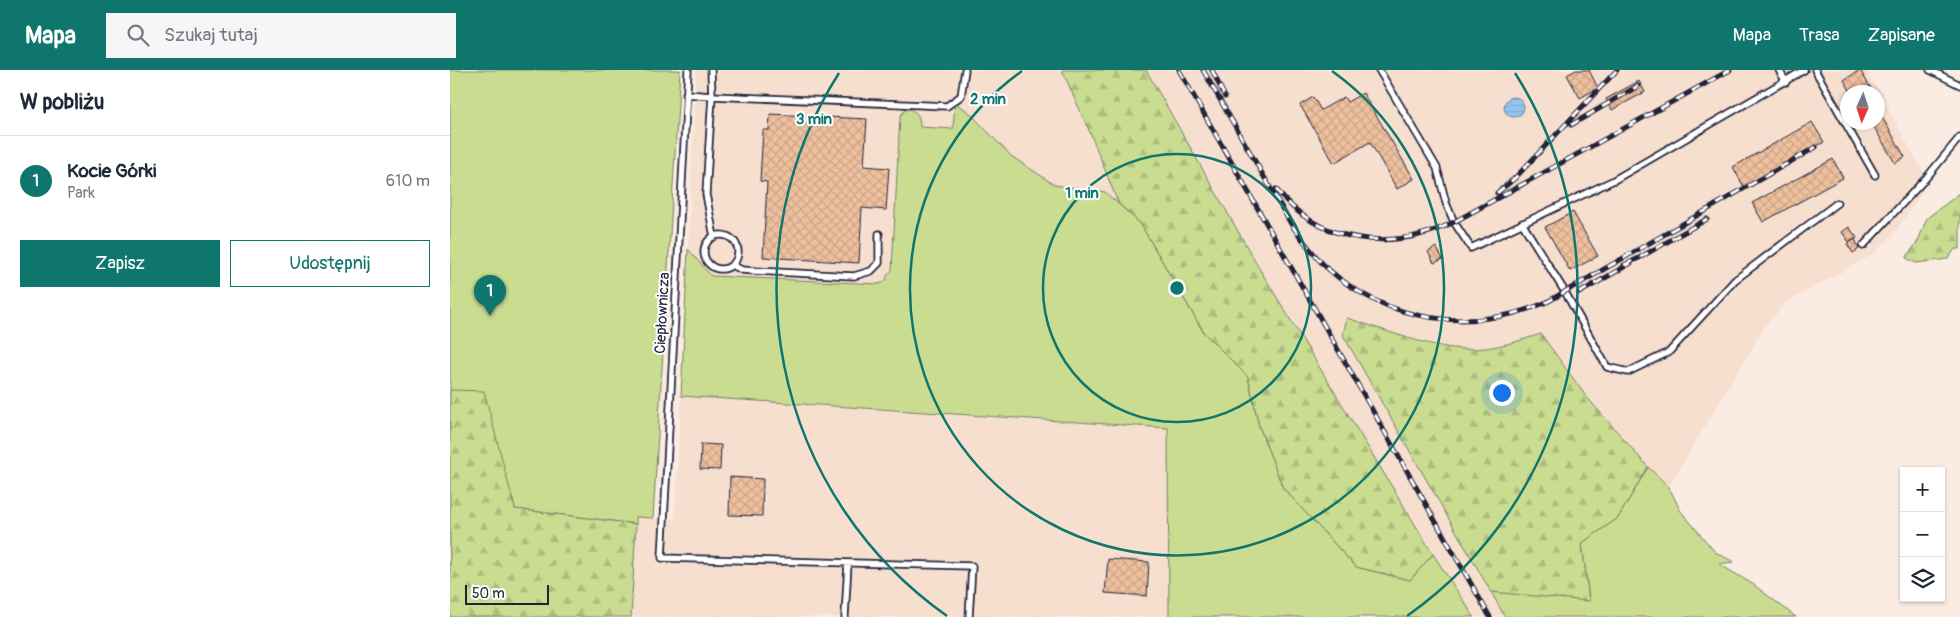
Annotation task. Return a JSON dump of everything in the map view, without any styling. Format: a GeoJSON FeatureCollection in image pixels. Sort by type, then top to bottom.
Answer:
{"type":"FeatureCollection","features":[{"type":"Feature","properties":{"kind":"lane","name":"Ciepłownicza"},"geometry":{"type":"LineString","coordinates":[[688,70],[662,558],[848,563]]}},
{"type":"Feature","properties":{"kind":"lane"},"geometry":{"type":"LineString","coordinates":[[711,70],[712,96],[706,194],[714,237]]}},
{"type":"Feature","properties":{"kind":"lane"},"geometry":{"type":"LineString","coordinates":[[686,94],[948,106],[961,96],[965,70]]}},
{"type":"Feature","properties":{"kind":"lane"},"geometry":{"type":"LineString","coordinates":[[1379,70],[1437,168],[1446,203],[1454,222],[1471,248],[1614,180],[1804,70]]}},
{"type":"Feature","properties":{"kind":"lane"},"geometry":{"type":"LineString","coordinates":[[1779,70],[1786,82]]}},
{"type":"Feature","properties":{"kind":"lane"},"geometry":{"type":"LineString","coordinates":[[1815,70],[1874,175]]}},
{"type":"Feature","properties":{"kind":"lane"},"geometry":{"type":"LineString","coordinates":[[1930,70],[1960,85]]}},
{"type":"Feature","properties":{"kind":"lane"},"geometry":{"type":"LineString","coordinates":[[1863,246],[1927,178],[1960,138]]}},
{"type":"Feature","properties":{"kind":"lane"},"geometry":{"type":"LineString","coordinates":[[1522,223],[1565,292],[1606,367],[1628,372],[1669,352],[1736,280],[1837,203]]}},
{"type":"Feature","properties":{"kind":"lane"},"geometry":{"type":"LineString","coordinates":[[732,265],[742,270],[854,276],[871,271],[879,263],[879,234]]}},
{"type":"Feature","properties":{"kind":"lane"},"geometry":{"type":"LineString","coordinates":[[725,236],[734,242],[738,249],[738,256],[732,265],[725,268],[717,268],[706,259],[704,252],[706,245],[714,237],[725,236]]}},
{"type":"Feature","properties":{"kind":"lane"},"geometry":{"type":"LineString","coordinates":[[845,617],[848,563],[972,566],[969,617]]}},
{"type":"Feature","properties":{"kind":"shaded area"},"geometry":{"type":"Polygon","coordinates":[[[696,70],[1062,70],[1092,137],[1118,203],[1105,192],[1055,185],[1011,156],[969,112],[955,103],[953,129],[920,127],[920,118],[892,270],[887,275],[886,280],[879,284],[711,276],[688,249],[696,70]]]}},
{"type":"Feature","properties":{"kind":"shaded area"},"geometry":{"type":"Polygon","coordinates":[[[1146,70],[1866,70],[1874,85],[1840,85],[1840,130],[1885,130],[1885,104],[1929,182],[1892,237],[1873,254],[1786,303],[1765,326],[1669,487],[1648,467],[1585,395],[1541,334],[1490,348],[1469,350],[1447,347],[1401,335],[1343,335],[1505,617],[1474,617],[1433,554],[1259,268],[1146,70]]]}},
{"type":"Feature","properties":{"kind":"shaded area"},"geometry":{"type":"Polygon","coordinates":[[[681,396],[1168,428],[1169,617],[631,617],[636,517],[675,519],[681,396]]]}},
{"type":"Feature","properties":{"kind":"green space"},"geometry":{"type":"Polygon","coordinates":[[[450,70],[680,70],[653,518],[636,517],[636,524],[515,509],[512,497],[450,617],[450,70]]]}},
{"type":"Feature","properties":{"kind":"green space"},"geometry":{"type":"Polygon","coordinates":[[[1062,70],[1146,70],[1259,268],[1433,554],[1410,580],[1356,567],[1283,488],[1259,426],[1248,377],[1204,333],[1140,223],[1118,203],[1092,137],[1062,70]]]}},
{"type":"Feature","properties":{"kind":"green space"},"geometry":{"type":"Polygon","coordinates":[[[955,103],[969,112],[1011,156],[1055,185],[1105,192],[1140,223],[1204,333],[1248,377],[1259,426],[1283,488],[1356,567],[1410,580],[1433,554],[1474,617],[1169,617],[1168,428],[681,396],[688,249],[711,276],[879,284],[886,281],[887,276],[892,270],[900,116],[905,110],[910,109],[918,116],[920,127],[953,129],[955,103]]]}},
{"type":"Feature","properties":{"kind":"green space"},"geometry":{"type":"Polygon","coordinates":[[[1960,193],[1960,249],[1955,249],[1948,259],[1916,263],[1906,258],[1918,241],[1927,218],[1960,193]]]}},
{"type":"Feature","properties":{"kind":"green space"},"geometry":{"type":"Polygon","coordinates":[[[1347,318],[1425,343],[1456,348],[1488,348],[1541,334],[1585,395],[1648,467],[1618,518],[1582,543],[1589,601],[1491,592],[1343,335],[1347,318]]]}},
{"type":"Feature","properties":{"kind":"green space"},"geometry":{"type":"Polygon","coordinates":[[[450,390],[484,391],[515,509],[636,524],[631,617],[450,617],[450,390]]]}},
{"type":"Feature","properties":{"kind":"green space"},"geometry":{"type":"Polygon","coordinates":[[[1648,467],[1669,487],[1680,510],[1715,552],[1734,562],[1719,564],[1754,585],[1796,617],[1505,617],[1491,592],[1589,600],[1582,543],[1618,518],[1648,467]]]}},
{"type":"Feature","properties":{"kind":"water"},"geometry":{"type":"Polygon","coordinates":[[[1510,97],[1518,97],[1524,103],[1524,111],[1518,117],[1510,117],[1504,111],[1504,103],[1510,97]]]}},
{"type":"Feature","properties":{"kind":"building"},"geometry":{"type":"Polygon","coordinates":[[[1576,70],[1589,70],[1598,88],[1580,98],[1567,75],[1576,70]]]}},
{"type":"Feature","properties":{"kind":"building"},"geometry":{"type":"Polygon","coordinates":[[[1860,70],[1869,85],[1847,85],[1844,80],[1860,70]]]}},
{"type":"Feature","properties":{"kind":"building"},"geometry":{"type":"Polygon","coordinates":[[[1639,81],[1645,92],[1612,110],[1606,99],[1639,81]]]}},
{"type":"Feature","properties":{"kind":"building"},"geometry":{"type":"Polygon","coordinates":[[[1363,93],[1414,179],[1397,189],[1370,142],[1334,163],[1300,105],[1313,97],[1321,110],[1344,97],[1347,102],[1363,93]]]}},
{"type":"Feature","properties":{"kind":"building"},"geometry":{"type":"Polygon","coordinates":[[[770,114],[867,119],[864,166],[889,168],[886,210],[862,208],[859,263],[763,257],[767,182],[760,181],[763,130],[769,130],[770,114]]]}},
{"type":"Feature","properties":{"kind":"building"},"geometry":{"type":"Polygon","coordinates":[[[1812,122],[1824,142],[1744,187],[1733,167],[1812,122]]]}},
{"type":"Feature","properties":{"kind":"building"},"geometry":{"type":"Polygon","coordinates":[[[1885,122],[1905,157],[1895,163],[1876,130],[1885,130],[1885,122]]]}},
{"type":"Feature","properties":{"kind":"building"},"geometry":{"type":"Polygon","coordinates":[[[1833,159],[1843,178],[1763,222],[1752,203],[1833,159]]]}},
{"type":"Feature","properties":{"kind":"building"},"geometry":{"type":"Polygon","coordinates":[[[1573,212],[1598,256],[1570,271],[1545,227],[1573,212]]]}},
{"type":"Feature","properties":{"kind":"building"},"geometry":{"type":"Polygon","coordinates":[[[1849,227],[1857,238],[1849,242],[1842,232],[1849,227]]]}},
{"type":"Feature","properties":{"kind":"building"},"geometry":{"type":"Polygon","coordinates":[[[1855,239],[1859,249],[1853,253],[1847,244],[1855,239]]]}},
{"type":"Feature","properties":{"kind":"building"},"geometry":{"type":"Polygon","coordinates":[[[1436,247],[1443,259],[1434,263],[1428,252],[1436,247]]]}},
{"type":"Feature","properties":{"kind":"building"},"geometry":{"type":"Polygon","coordinates":[[[701,444],[721,445],[720,470],[700,469],[701,444]]]}},
{"type":"Feature","properties":{"kind":"building"},"geometry":{"type":"Polygon","coordinates":[[[730,477],[763,479],[762,516],[729,515],[730,477]]]}},
{"type":"Feature","properties":{"kind":"building"},"geometry":{"type":"Polygon","coordinates":[[[1108,559],[1149,562],[1147,596],[1105,593],[1108,559]]]}},
{"type":"Feature","properties":{"kind":"railway"},"geometry":{"type":"LineString","coordinates":[[1179,70],[1490,617]]}},
{"type":"Feature","properties":{"kind":"railway"},"geometry":{"type":"LineString","coordinates":[[1203,70],[1291,224],[1317,258],[1351,287],[1377,301],[1404,311],[1432,318],[1461,320],[1490,318],[1519,312],[1547,302],[1816,147]]}},
{"type":"Feature","properties":{"kind":"railway"},"geometry":{"type":"LineString","coordinates":[[1212,70],[1225,97]]}},
{"type":"Feature","properties":{"kind":"railway"},"geometry":{"type":"LineString","coordinates":[[1497,193],[1515,178],[1617,70]]}},
{"type":"Feature","properties":{"kind":"railway"},"geometry":{"type":"LineString","coordinates":[[1276,189],[1294,208],[1314,222],[1335,232],[1359,238],[1383,240],[1431,231],[1454,222],[1730,70]]}},
{"type":"Feature","properties":{"kind":"railway"},"geometry":{"type":"LineString","coordinates":[[1571,125],[1638,86]]}},
{"type":"Feature","properties":{"kind":"railway"},"geometry":{"type":"LineString","coordinates":[[1624,265],[1707,219]]}},
{"type":"Feature","properties":{"kind":"railway"},"geometry":{"type":"LineString","coordinates":[[1579,293],[1631,263]]}},
{"type":"Feature","properties":{"kind":"place","name":"Kocie Górki"},"geometry":{"type":"Point","coordinates":[490,316]}}]}
